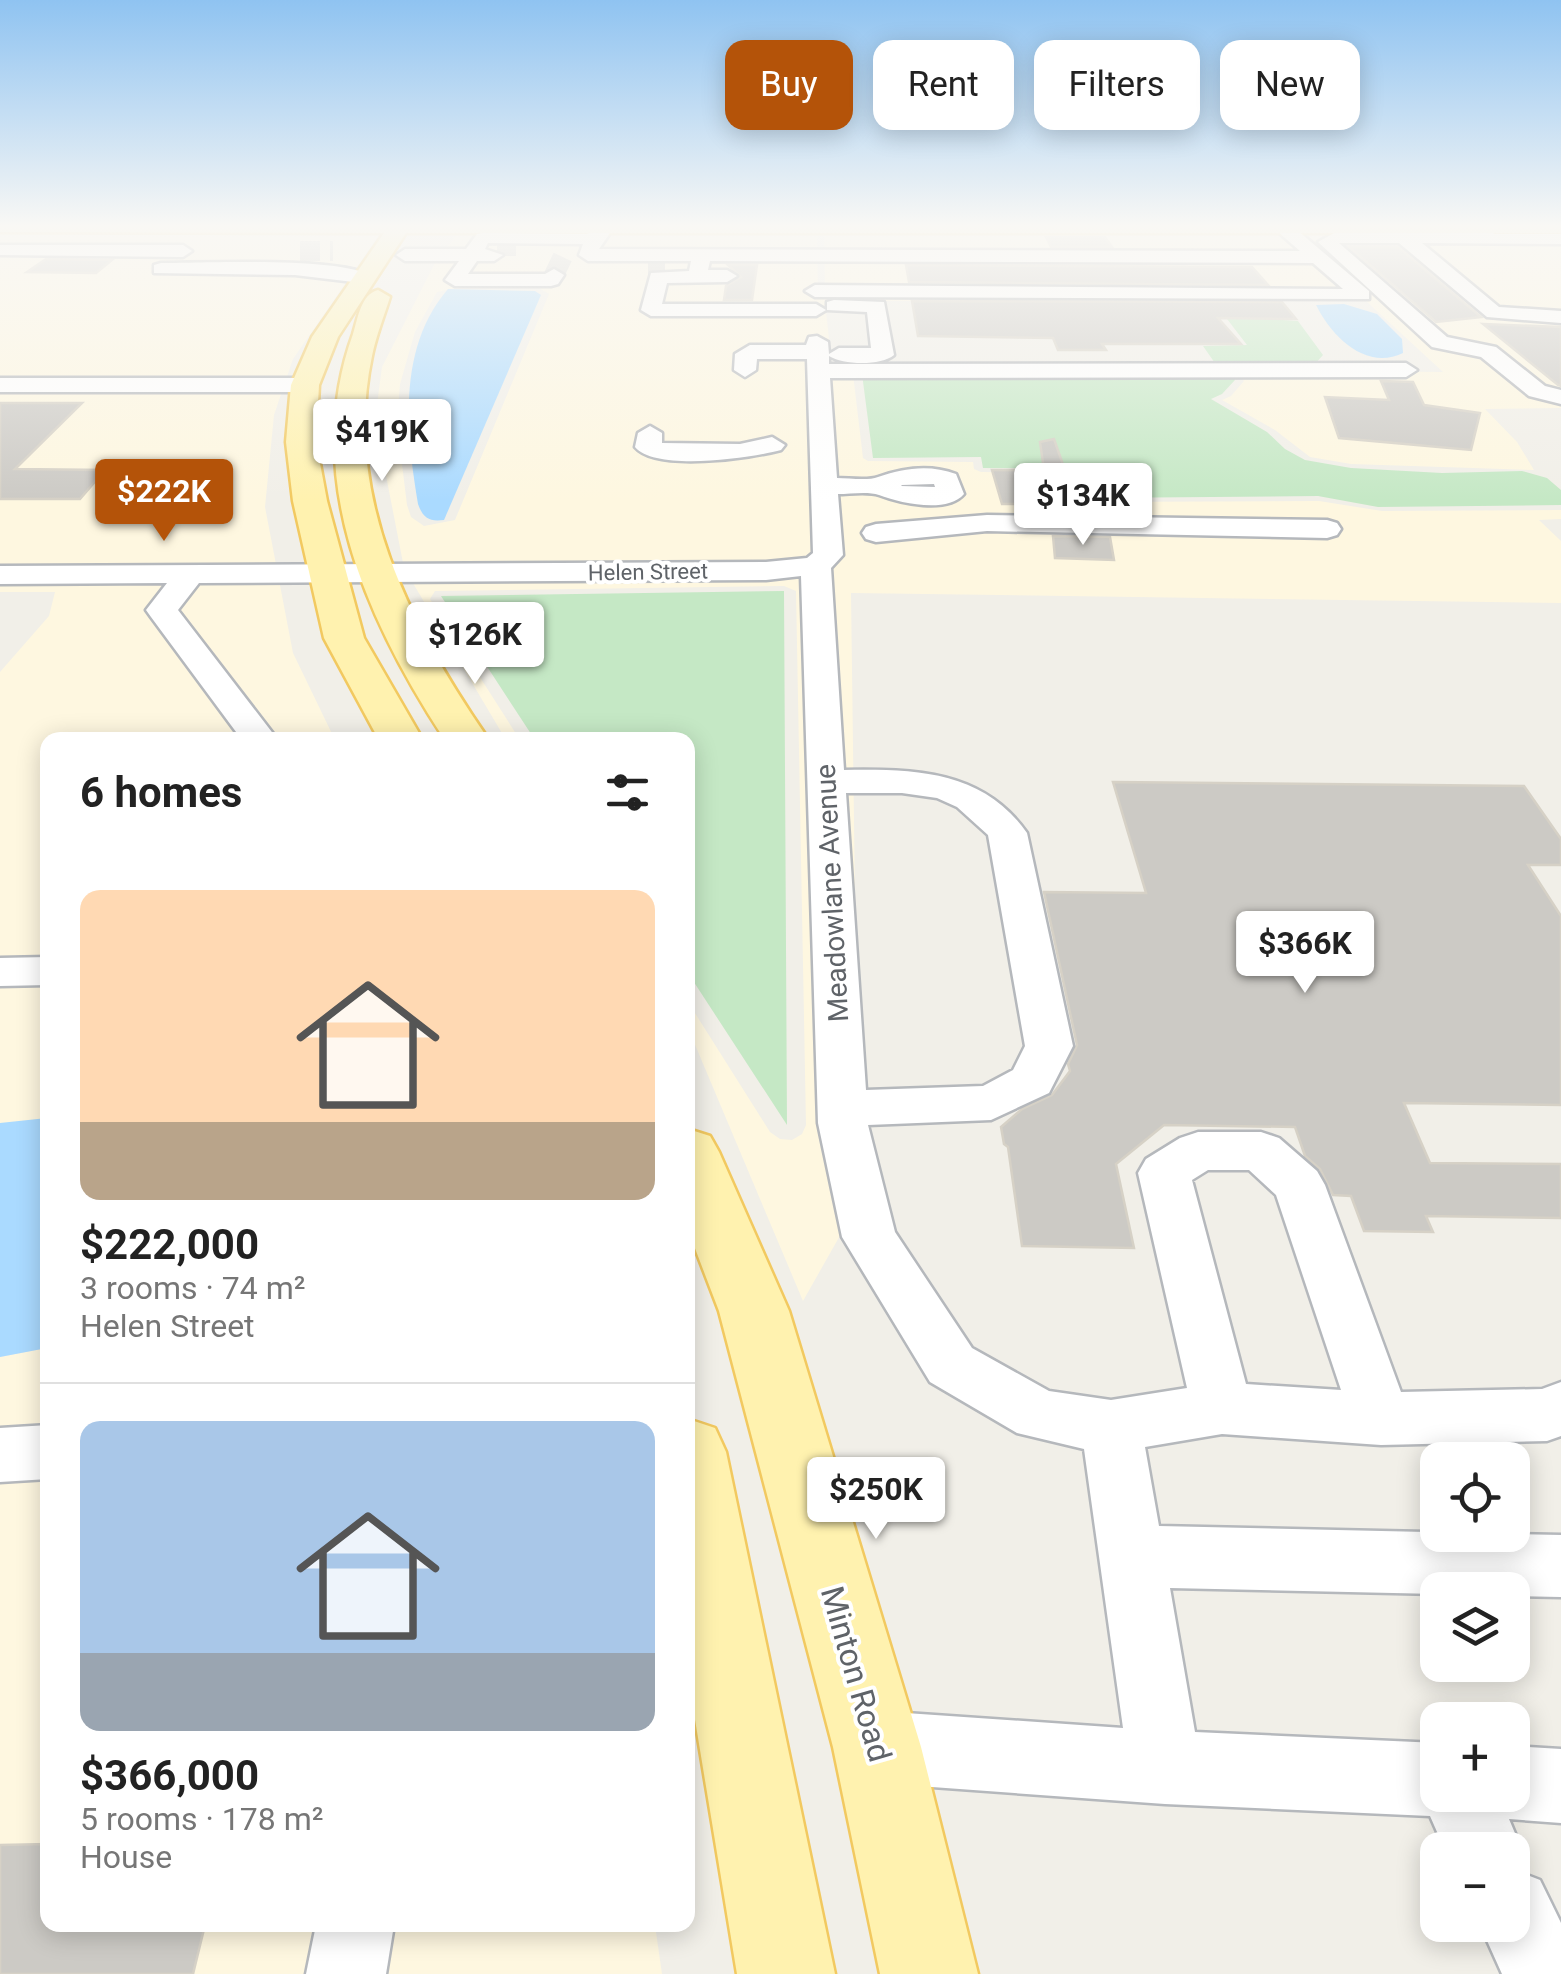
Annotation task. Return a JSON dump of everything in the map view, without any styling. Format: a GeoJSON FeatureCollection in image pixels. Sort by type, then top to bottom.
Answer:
{"type":"FeatureCollection","features":[{"type":"Feature","properties":{"kind":"main road"},"geometry":{"type":"LineString","coordinates":[[337,317],[305,385],[301,442],[310,501],[344,638],[397,732]]}},
{"type":"Feature","properties":{"kind":"main road"},"geometry":{"type":"LineString","coordinates":[[370,317],[356,356],[349,396],[350,488],[374,576],[412,656],[462,732]]}},
{"type":"Feature","properties":{"kind":"main road","name":"Minton Road"},"geometry":{"type":"LineString","coordinates":[[695,1169],[754,1310],[877,1748],[928,1974]]}},
{"type":"Feature","properties":{"kind":"main road"},"geometry":{"type":"LineString","coordinates":[[695,1489],[786,1974]]}},
{"type":"Feature","properties":{"kind":"street","name":"Meadowlane Avenue"},"geometry":{"type":"LineString","coordinates":[[816,317],[824,486],[821,550],[827,782],[843,1115],[869,1237],[951,1365],[1038,1414],[1111,1427],[1222,1408],[1381,1419],[1547,1414],[1561,1408]]}},
{"type":"Feature","properties":{"kind":"street"},"geometry":{"type":"LineString","coordinates":[[873,317],[883,355]]}},
{"type":"Feature","properties":{"kind":"street"},"geometry":{"type":"LineString","coordinates":[[1412,317],[1440,342],[1488,352],[1537,390],[1561,397]]}},
{"type":"Feature","properties":{"kind":"street"},"geometry":{"type":"LineString","coordinates":[[745,370],[746,354],[750,352],[817,359],[1406,370]]}},
{"type":"Feature","properties":{"kind":"street"},"geometry":{"type":"LineString","coordinates":[[817,359],[883,355],[1134,356]]}},
{"type":"Feature","properties":{"kind":"street"},"geometry":{"type":"LineString","coordinates":[[0,385],[305,385]]}},
{"type":"Feature","properties":{"kind":"street"},"geometry":{"type":"LineString","coordinates":[[650,433],[648,447],[659,451],[740,452],[782,429],[821,434]]}},
{"type":"Feature","properties":{"kind":"street"},"geometry":{"type":"LineString","coordinates":[[824,486],[884,486]]}},
{"type":"Feature","properties":{"kind":"street","name":"Helen Street"},"geometry":{"type":"LineString","coordinates":[[15,575],[766,571],[876,533],[1014,543],[1032,535],[1028,524],[1327,529]]}},
{"type":"Feature","properties":{"kind":"street"},"geometry":{"type":"LineString","coordinates":[[15,575],[58,542]]}},
{"type":"Feature","properties":{"kind":"street"},"geometry":{"type":"LineString","coordinates":[[190,574],[162,610],[254,732]]}},
{"type":"Feature","properties":{"kind":"street"},"geometry":{"type":"LineString","coordinates":[[827,782],[918,782],[970,795],[992,812],[1007,834],[1048,1046],[1032,1081],[991,1103],[843,1115]]}},
{"type":"Feature","properties":{"kind":"street"},"geometry":{"type":"LineString","coordinates":[[0,972],[40,971]]}},
{"type":"Feature","properties":{"kind":"street"},"geometry":{"type":"LineString","coordinates":[[1222,1408],[1164,1173],[1198,1152],[1261,1152],[1299,1185],[1381,1419]]}},
{"type":"Feature","properties":{"kind":"street"},"geometry":{"type":"LineString","coordinates":[[1111,1427],[1165,1767]]}},
{"type":"Feature","properties":{"kind":"street"},"geometry":{"type":"LineString","coordinates":[[0,1455],[40,1452]]}},
{"type":"Feature","properties":{"kind":"street"},"geometry":{"type":"LineString","coordinates":[[1132,1556],[1561,1566]]}},
{"type":"Feature","properties":{"kind":"street"},"geometry":{"type":"LineString","coordinates":[[877,1748],[1420,1779]]}},
{"type":"Feature","properties":{"kind":"street"},"geometry":{"type":"LineString","coordinates":[[1530,1784],[1561,1786]]}},
{"type":"Feature","properties":{"kind":"street"},"geometry":{"type":"LineString","coordinates":[[346,1974],[354,1932]]}},
{"type":"Feature","properties":{"kind":"street"},"geometry":{"type":"LineString","coordinates":[[1528,1942],[1544,1974]]}},
{"type":"Feature","properties":{"kind":"shaded area"},"geometry":{"type":"Polygon","coordinates":[[[0,317],[322,317],[293,359],[274,415],[265,507],[293,653],[331,732],[40,732],[40,1119],[11,1123],[0,1123],[0,672],[49,616],[55,592],[0,592],[0,317]]]}},
{"type":"Feature","properties":{"kind":"shaded area"},"geometry":{"type":"Polygon","coordinates":[[[407,317],[423,317],[400,384],[397,423],[407,505],[411,517],[424,526],[455,520],[539,317],[827,317],[832,368],[1443,372],[1383,317],[1561,317],[1561,408],[1485,409],[1517,442],[1534,470],[1351,464],[1310,457],[1275,430],[1222,400],[1244,381],[1238,373],[853,374],[863,458],[868,461],[973,462],[974,469],[981,472],[1070,473],[1079,498],[1088,502],[1319,501],[1382,511],[1561,510],[1561,519],[1539,520],[1561,541],[1561,603],[851,593],[859,1202],[803,1301],[695,1045],[695,1013],[770,1132],[780,1139],[792,1140],[802,1134],[806,1125],[796,591],[784,586],[435,591],[430,599],[515,732],[501,732],[404,568],[375,419],[382,367],[407,317]]]}},
{"type":"Feature","properties":{"kind":"shaded area"},"geometry":{"type":"Polygon","coordinates":[[[40,1349],[40,1932],[656,1932],[662,1974],[0,1974],[0,1357],[40,1349]]]}},
{"type":"Feature","properties":{"kind":"green space"},"geometry":{"type":"Polygon","coordinates":[[[1226,317],[1298,321],[1323,355],[1314,365],[1217,366],[1203,346],[1247,345],[1226,317]]]}},
{"type":"Feature","properties":{"kind":"green space"},"geometry":{"type":"Polygon","coordinates":[[[862,374],[1231,374],[1235,380],[1211,399],[1305,460],[1351,468],[1442,473],[1522,471],[1547,478],[1561,490],[1561,505],[1378,507],[1318,496],[1089,498],[1078,469],[983,468],[981,457],[873,458],[862,374]]]}},
{"type":"Feature","properties":{"kind":"green space"},"geometry":{"type":"Polygon","coordinates":[[[784,591],[787,1125],[695,984],[695,732],[530,732],[441,596],[784,591]]]}},
{"type":"Feature","properties":{"kind":"water"},"geometry":{"type":"Polygon","coordinates":[[[430,317],[531,317],[444,520],[427,518],[418,504],[410,449],[409,392],[420,338],[430,317]]]}},
{"type":"Feature","properties":{"kind":"water"},"geometry":{"type":"Polygon","coordinates":[[[1323,317],[1380,317],[1402,339],[1403,353],[1376,358],[1363,354],[1331,329],[1323,317]]]}},
{"type":"Feature","properties":{"kind":"water"},"geometry":{"type":"Polygon","coordinates":[[[40,1119],[40,1349],[0,1357],[0,1123],[40,1119]]]}},
{"type":"Feature","properties":{"kind":"building"},"geometry":{"type":"Polygon","coordinates":[[[915,317],[1294,317],[1296,319],[1218,318],[1241,344],[1102,344],[1106,350],[1058,350],[1053,338],[918,336],[915,317]]]}},
{"type":"Feature","properties":{"kind":"building"},"geometry":{"type":"Polygon","coordinates":[[[1430,317],[1480,317],[1436,322],[1430,317]]]}},
{"type":"Feature","properties":{"kind":"building"},"geometry":{"type":"Polygon","coordinates":[[[1483,324],[1561,327],[1561,386],[1558,385],[1483,324]]]}},
{"type":"Feature","properties":{"kind":"building"},"geometry":{"type":"Polygon","coordinates":[[[1381,381],[1413,382],[1424,405],[1480,413],[1471,450],[1339,438],[1325,397],[1389,400],[1381,381]]]}},
{"type":"Feature","properties":{"kind":"building"},"geometry":{"type":"Polygon","coordinates":[[[0,403],[82,403],[15,469],[105,470],[80,499],[0,499],[0,403]]]}},
{"type":"Feature","properties":{"kind":"building"},"geometry":{"type":"Polygon","coordinates":[[[1054,439],[1080,513],[1049,512],[1048,504],[1002,504],[992,470],[1044,470],[1040,442],[1054,439]]]}},
{"type":"Feature","properties":{"kind":"building"},"geometry":{"type":"Polygon","coordinates":[[[1053,536],[1110,537],[1114,560],[1055,558],[1053,536]]]}},
{"type":"Feature","properties":{"kind":"building"},"geometry":{"type":"Polygon","coordinates":[[[1113,782],[1524,786],[1561,839],[1561,865],[1528,865],[1561,916],[1561,1105],[1404,1103],[1430,1163],[1561,1164],[1561,1218],[1426,1216],[1433,1232],[1364,1231],[1351,1196],[1333,1195],[1320,1169],[1305,1156],[1295,1127],[1164,1125],[1116,1164],[1134,1248],[1022,1246],[1008,1147],[1001,1127],[1022,1109],[1052,1095],[1070,1071],[1068,1064],[1077,1045],[1044,892],[1146,893],[1113,782]]]}},
{"type":"Feature","properties":{"kind":"building"},"geometry":{"type":"Polygon","coordinates":[[[40,1844],[40,1932],[203,1932],[193,1974],[0,1974],[0,1845],[40,1844]]]}}]}
